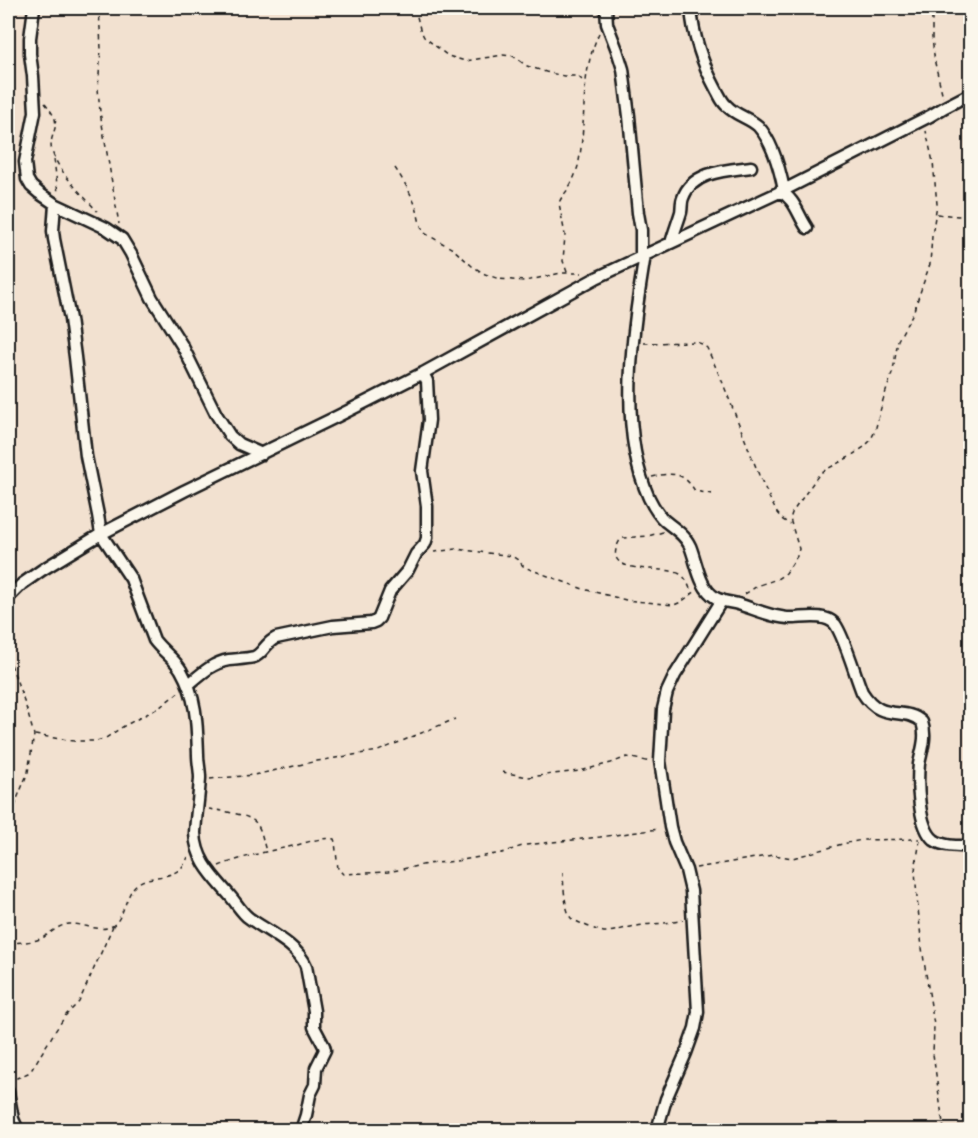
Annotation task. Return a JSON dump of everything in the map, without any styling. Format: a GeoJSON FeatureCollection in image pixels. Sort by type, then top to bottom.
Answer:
{"type":"FeatureCollection","features":[{"type":"Feature","properties":{"kind":"street"},"geometry":{"type":"LineString","coordinates":[[34,8],[30,54],[35,112],[25,162],[25,170],[31,186],[57,205],[106,228],[122,239],[152,298],[183,347],[216,414],[230,436],[239,444],[262,454]]}},
{"type":"Feature","properties":{"kind":"street"},"geometry":{"type":"LineString","coordinates":[[606,8],[607,24],[623,69],[641,230],[643,256],[630,392],[634,446],[640,474],[649,499],[663,519],[681,534],[690,546],[704,585],[714,597],[788,618],[826,618],[836,626],[868,702],[881,711],[913,716],[922,722],[925,734],[919,766],[919,782],[921,809],[928,832],[936,841],[944,844],[970,846]]}},
{"type":"Feature","properties":{"kind":"street"},"geometry":{"type":"LineString","coordinates":[[691,8],[694,30],[710,78],[726,106],[758,126],[778,165],[782,190],[792,201],[807,228]]}},
{"type":"Feature","properties":{"kind":"street"},"geometry":{"type":"LineString","coordinates":[[8,598],[28,579],[101,534],[423,373],[596,278],[782,190],[970,94]]}},
{"type":"Feature","properties":{"kind":"street"},"geometry":{"type":"LineString","coordinates":[[671,243],[681,211],[682,199],[692,184],[706,175],[751,167]]}},
{"type":"Feature","properties":{"kind":"street"},"geometry":{"type":"LineString","coordinates":[[57,205],[54,239],[70,319],[86,456],[101,534],[131,579],[154,640],[176,662],[193,700],[197,721],[200,780],[195,843],[207,870],[244,914],[295,951],[304,960],[306,966],[314,1011],[314,1027],[325,1050],[316,1068],[315,1085],[301,1131]]}},
{"type":"Feature","properties":{"kind":"street"},"geometry":{"type":"LineString","coordinates":[[188,685],[216,664],[260,654],[270,641],[276,638],[333,626],[376,621],[390,591],[408,570],[425,544],[428,532],[422,471],[429,420],[427,381],[423,373]]}},
{"type":"Feature","properties":{"kind":"street"},"geometry":{"type":"LineString","coordinates":[[657,1131],[666,1099],[687,1053],[698,1012],[691,891],[670,827],[660,761],[663,709],[667,692],[675,675],[722,600]]}},
{"type":"Feature","properties":{"kind":"street"},"geometry":{"type":"LineString","coordinates":[[8,1092],[13,1119],[18,1131]]}},
{"type":"Feature","properties":{"kind":"path"},"geometry":{"type":"LineString","coordinates":[[99,8],[100,112],[122,239]]}},
{"type":"Feature","properties":{"kind":"path"},"geometry":{"type":"LineString","coordinates":[[415,8],[424,37],[448,56],[465,61],[508,55],[527,66],[564,76],[578,76],[585,82]]}},
{"type":"Feature","properties":{"kind":"path"},"geometry":{"type":"LineString","coordinates":[[932,8],[934,55],[945,107]]}},
{"type":"Feature","properties":{"kind":"path"},"geometry":{"type":"LineString","coordinates":[[567,272],[563,261],[565,235],[559,203],[577,169],[585,82],[591,52],[600,31]]}},
{"type":"Feature","properties":{"kind":"path"},"geometry":{"type":"LineString","coordinates":[[34,92],[49,108],[56,122],[51,140],[57,205]]}},
{"type":"Feature","properties":{"kind":"path"},"geometry":{"type":"LineString","coordinates":[[736,603],[749,590],[786,573],[799,549],[790,519],[792,513],[820,473],[864,447],[875,431],[893,371],[898,340],[911,319],[928,273],[932,255],[932,236],[938,204],[927,135],[922,120]]}},
{"type":"Feature","properties":{"kind":"path"},"geometry":{"type":"LineString","coordinates":[[54,156],[63,172],[98,212]]}},
{"type":"Feature","properties":{"kind":"path"},"geometry":{"type":"LineString","coordinates":[[395,168],[416,205],[423,231],[453,249],[478,270],[499,279],[514,281],[537,279],[567,272],[588,273],[596,278]]}},
{"type":"Feature","properties":{"kind":"path"},"geometry":{"type":"LineString","coordinates":[[936,214],[958,216],[970,213]]}},
{"type":"Feature","properties":{"kind":"path"},"geometry":{"type":"LineString","coordinates":[[634,344],[696,342],[707,348],[770,499],[777,513],[791,524]]}},
{"type":"Feature","properties":{"kind":"path"},"geometry":{"type":"LineString","coordinates":[[640,474],[650,477],[660,474],[681,476],[695,491],[712,494]]}},
{"type":"Feature","properties":{"kind":"path"},"geometry":{"type":"LineString","coordinates":[[675,529],[620,540],[616,550],[616,559],[626,566],[681,574],[687,581],[692,594]]}},
{"type":"Feature","properties":{"kind":"path"},"geometry":{"type":"LineString","coordinates":[[419,551],[434,552],[456,549],[512,556],[524,567],[583,589],[626,600],[674,605],[704,585]]}},
{"type":"Feature","properties":{"kind":"path"},"geometry":{"type":"LineString","coordinates":[[8,656],[34,735],[28,772],[17,799],[8,834]]}},
{"type":"Feature","properties":{"kind":"path"},"geometry":{"type":"LineString","coordinates":[[34,735],[74,741],[97,741],[153,711],[188,685]]}},
{"type":"Feature","properties":{"kind":"path"},"geometry":{"type":"LineString","coordinates":[[200,780],[254,775],[378,751],[454,719]]}},
{"type":"Feature","properties":{"kind":"path"},"geometry":{"type":"LineString","coordinates":[[502,772],[528,777],[580,771],[627,757],[649,762],[660,761]]}},
{"type":"Feature","properties":{"kind":"path"},"geometry":{"type":"LineString","coordinates":[[198,806],[245,817],[256,822],[266,852]]}},
{"type":"Feature","properties":{"kind":"path"},"geometry":{"type":"LineString","coordinates":[[207,870],[238,859],[330,838],[335,842],[340,872],[343,874],[379,873],[502,853],[525,845],[670,827]]}},
{"type":"Feature","properties":{"kind":"path"},"geometry":{"type":"LineString","coordinates":[[686,870],[773,855],[793,858],[862,840],[920,839],[915,870],[916,888],[922,948],[934,1024],[933,1054],[944,1131]]}},
{"type":"Feature","properties":{"kind":"path"},"geometry":{"type":"LineString","coordinates":[[8,1082],[32,1069],[66,1015],[78,1002],[135,886],[183,868],[195,843]]}},
{"type":"Feature","properties":{"kind":"path"},"geometry":{"type":"LineString","coordinates":[[563,872],[569,914],[574,920],[602,932],[679,921],[686,918],[692,911]]}},
{"type":"Feature","properties":{"kind":"path"},"geometry":{"type":"LineString","coordinates":[[8,943],[38,939],[70,924],[87,928],[114,926]]}}]}
